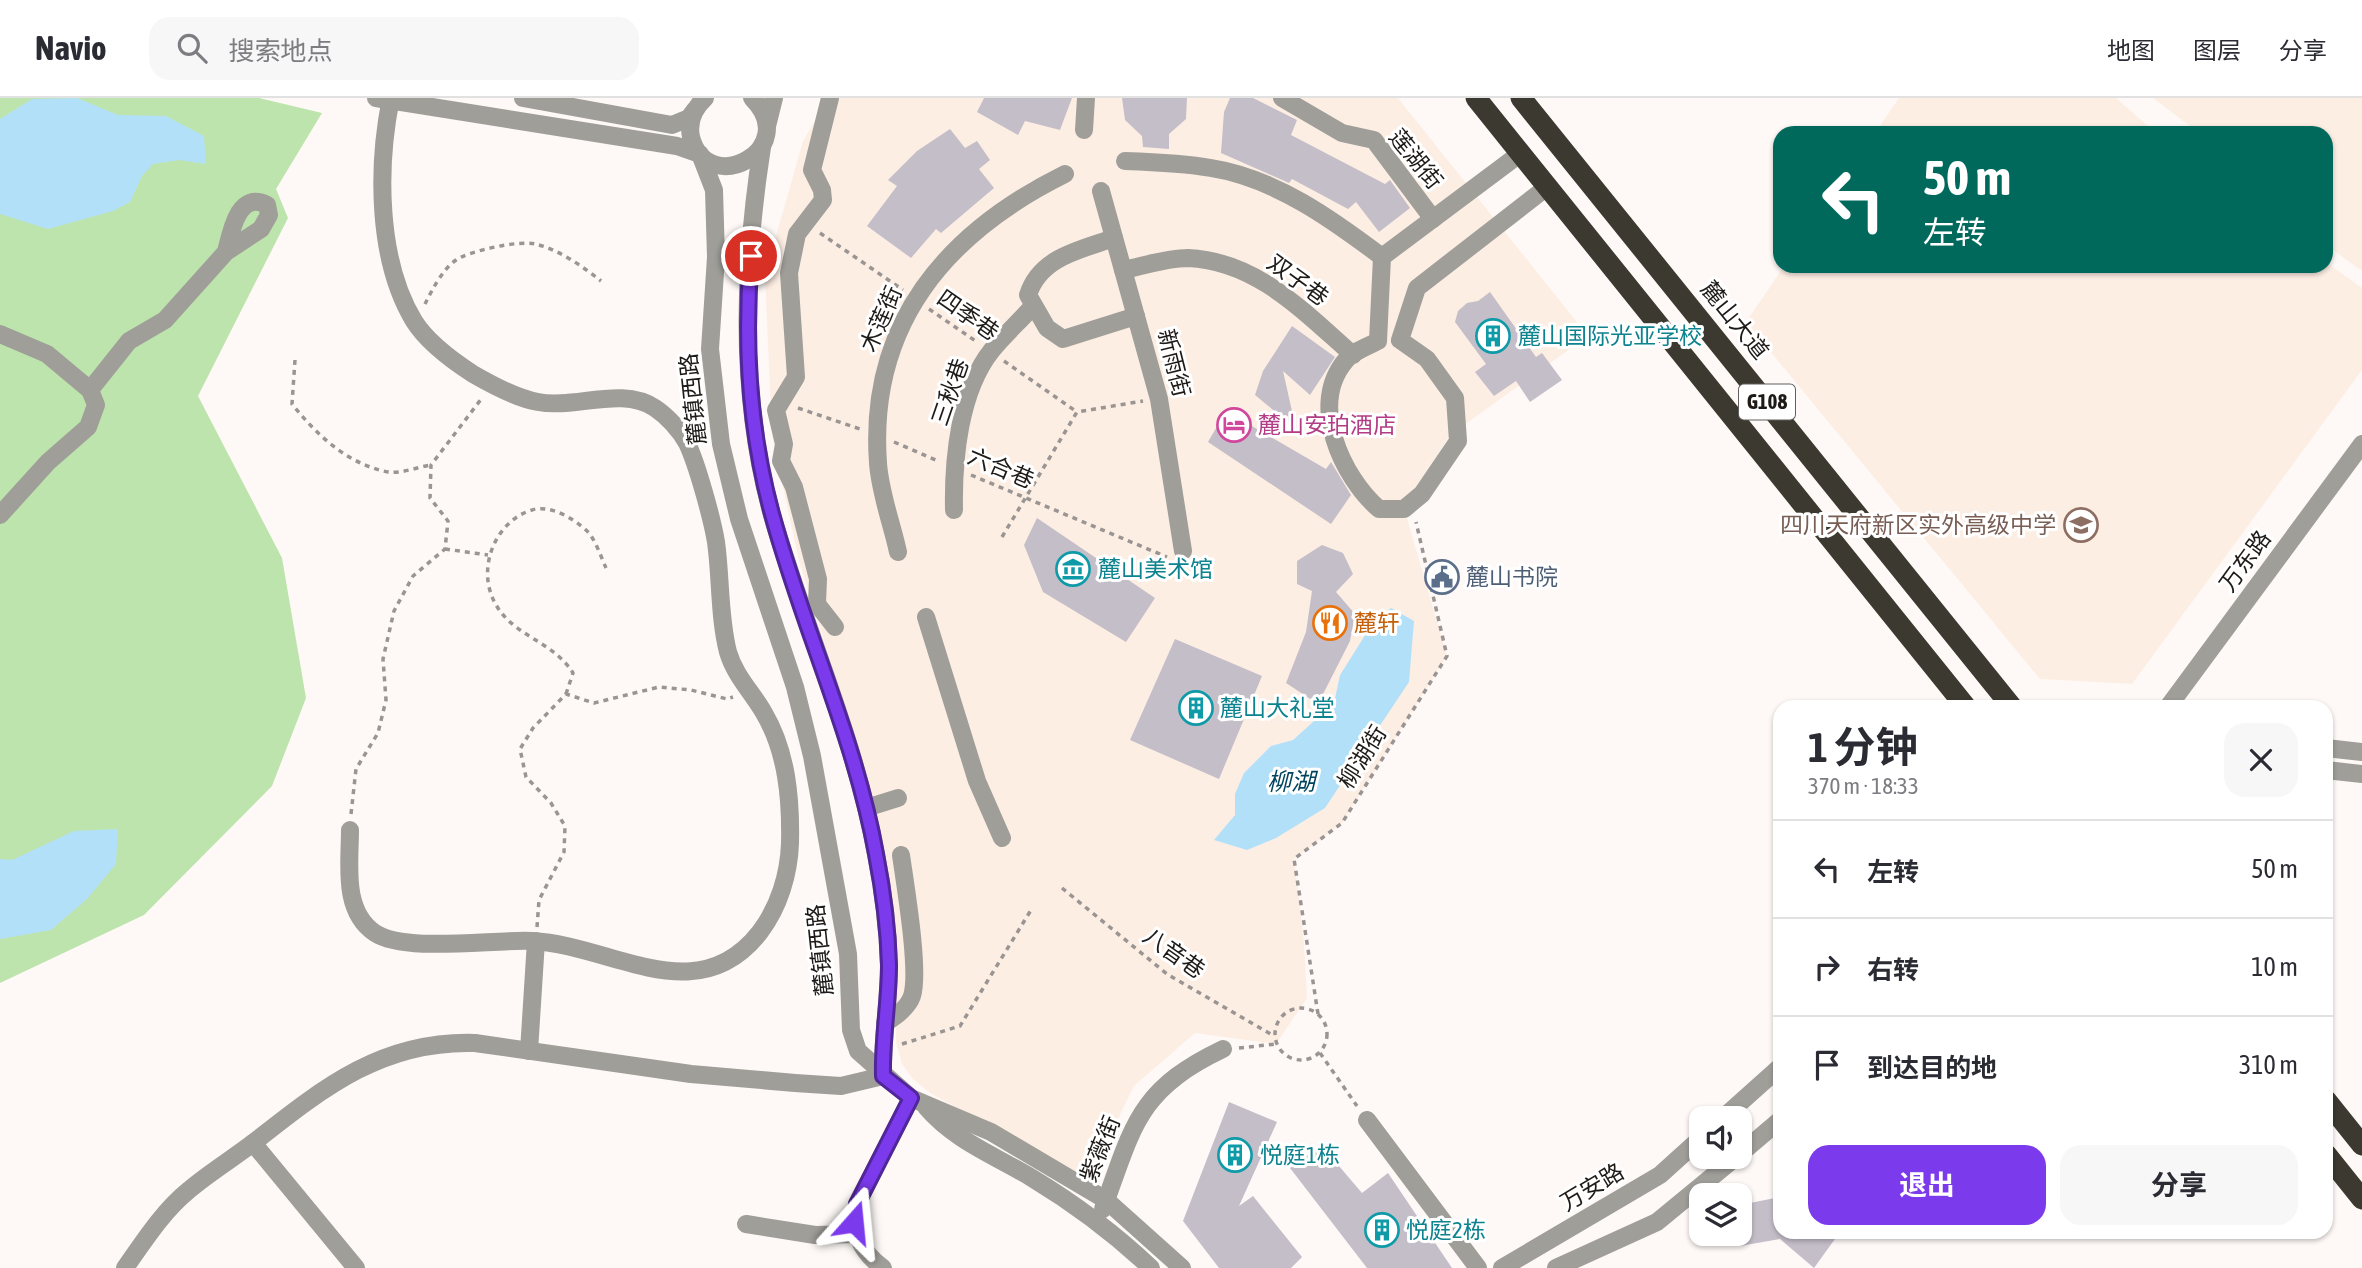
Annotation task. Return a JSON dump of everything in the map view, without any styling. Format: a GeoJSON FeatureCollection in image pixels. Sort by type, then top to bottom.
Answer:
{"type":"FeatureCollection","features":[{"type":"Feature","properties":{"kind":"highway","name":"G108"},"geometry":{"type":"LineString","coordinates":[[1476,98],[1960,700]]}},
{"type":"Feature","properties":{"kind":"highway","name":"麓山大道"},"geometry":{"type":"LineString","coordinates":[[1521,98],[2008,700]]}},
{"type":"Feature","properties":{"kind":"highway"},"geometry":{"type":"LineString","coordinates":[[2333,1109],[2362,1145]]}},
{"type":"Feature","properties":{"kind":"highway"},"geometry":{"type":"LineString","coordinates":[[2333,1163],[2362,1199]]}},
{"type":"Feature","properties":{"kind":"street"},"geometry":{"type":"LineString","coordinates":[[523,98],[672,125],[689,118],[701,102]]}},
{"type":"Feature","properties":{"kind":"street"},"geometry":{"type":"LineString","coordinates":[[752,98],[760,106],[767,126]]}},
{"type":"Feature","properties":{"kind":"street"},"geometry":{"type":"LineString","coordinates":[[125,1268],[163,1216],[188,1191],[327,1085],[402,1050],[441,1042],[529,1051],[691,1074],[829,1085],[863,1082],[883,1076],[882,1051],[889,963],[876,855],[866,808],[831,690],[772,512],[756,439],[747,360],[748,295],[762,147],[774,98]]}},
{"type":"Feature","properties":{"kind":"street"},"geometry":{"type":"LineString","coordinates":[[830,98],[812,170],[822,190],[823,200],[797,234],[789,273],[796,377],[776,410],[783,444],[781,461],[794,487],[818,579],[817,604],[835,626]]}},
{"type":"Feature","properties":{"kind":"street"},"geometry":{"type":"LineString","coordinates":[[1084,130],[1086,98]]}},
{"type":"Feature","properties":{"kind":"street","name":"莲湖街"},"geometry":{"type":"LineString","coordinates":[[1282,98],[1342,133],[1374,140],[1433,219]]}},
{"type":"Feature","properties":{"kind":"street"},"geometry":{"type":"LineString","coordinates":[[350,830],[350,895],[360,916],[375,933],[404,943],[536,941],[669,971],[712,969],[743,954],[768,921],[781,895],[790,847],[787,776],[778,739],[736,673],[727,649],[715,537],[686,442],[670,421],[652,406],[628,398],[539,402],[491,385],[456,362],[416,326],[395,284],[384,208],[382,150],[386,99],[677,146],[700,154],[710,162],[734,166],[746,162],[762,147]]}},
{"type":"Feature","properties":{"kind":"street","name":"麓镇西路"},"geometry":{"type":"LineString","coordinates":[[701,102],[690,132],[714,190],[716,257],[710,349],[721,444],[739,520],[794,687],[812,756],[848,954],[851,1030],[858,1051],[883,1076],[918,1102]]}},
{"type":"Feature","properties":{"kind":"street"},"geometry":{"type":"LineString","coordinates":[[1382,257],[1521,153]]}},
{"type":"Feature","properties":{"kind":"street"},"geometry":{"type":"LineString","coordinates":[[1125,161],[1214,168],[1256,181],[1343,228],[1382,257]]}},
{"type":"Feature","properties":{"kind":"street","name":"木莲街"},"geometry":{"type":"LineString","coordinates":[[898,552],[878,465],[878,410],[888,356],[914,298],[936,269],[967,237],[1004,208],[1065,174]]}},
{"type":"Feature","properties":{"kind":"street"},"geometry":{"type":"LineString","coordinates":[[1382,257],[1378,341],[1346,359],[1331,390],[1329,425],[1362,494],[1379,509],[1404,509],[1422,494],[1458,441],[1454,398],[1427,359],[1400,340],[1417,288],[1547,187]]}},
{"type":"Feature","properties":{"kind":"street","name":"新雨街"},"geometry":{"type":"LineString","coordinates":[[1101,191],[1159,399],[1175,554]]}},
{"type":"Feature","properties":{"kind":"street"},"geometry":{"type":"LineString","coordinates":[[1114,238],[1062,256],[1034,276],[1028,295],[1047,328],[1063,339],[1136,316]]}},
{"type":"Feature","properties":{"kind":"street"},"geometry":{"type":"LineString","coordinates":[[90,390],[129,341],[165,320],[226,252]]}},
{"type":"Feature","properties":{"kind":"street","name":"双子巷"},"geometry":{"type":"LineString","coordinates":[[1123,270],[1186,258],[1236,267],[1277,288],[1353,355]]}},
{"type":"Feature","properties":{"kind":"street","name":"三秋巷"},"geometry":{"type":"LineString","coordinates":[[954,510],[953,467],[969,396],[991,352],[1033,306]]}},
{"type":"Feature","properties":{"kind":"street"},"geometry":{"type":"LineString","coordinates":[[0,334],[47,354],[90,390],[96,405],[88,427],[48,462],[0,514]]}},
{"type":"Feature","properties":{"kind":"street","name":"万东路"},"geometry":{"type":"LineString","coordinates":[[2173,700],[2362,444]]}},
{"type":"Feature","properties":{"kind":"street"},"geometry":{"type":"LineString","coordinates":[[926,617],[977,781],[1002,838]]}},
{"type":"Feature","properties":{"kind":"street"},"geometry":{"type":"LineString","coordinates":[[2333,749],[2362,752]]}},
{"type":"Feature","properties":{"kind":"street"},"geometry":{"type":"LineString","coordinates":[[2333,771],[2362,774]]}},
{"type":"Feature","properties":{"kind":"street"},"geometry":{"type":"LineString","coordinates":[[866,808],[898,797]]}},
{"type":"Feature","properties":{"kind":"street"},"geometry":{"type":"LineString","coordinates":[[885,1023],[904,1008],[912,995],[912,953],[901,855]]}},
{"type":"Feature","properties":{"kind":"street"},"geometry":{"type":"LineString","coordinates":[[529,1051],[536,941]]}},
{"type":"Feature","properties":{"kind":"street","name":"紫薇街"},"geometry":{"type":"LineString","coordinates":[[1098,1223],[1129,1133],[1145,1106],[1163,1086],[1191,1065],[1223,1049]]}},
{"type":"Feature","properties":{"kind":"street"},"geometry":{"type":"LineString","coordinates":[[1736,1106],[1773,1073]]}},
{"type":"Feature","properties":{"kind":"street"},"geometry":{"type":"LineString","coordinates":[[918,1102],[991,1132],[1106,1200],[1182,1268]]}},
{"type":"Feature","properties":{"kind":"street"},"geometry":{"type":"LineString","coordinates":[[918,1102],[943,1127],[963,1141],[1032,1178],[1098,1223],[1152,1268]]}},
{"type":"Feature","properties":{"kind":"street"},"geometry":{"type":"LineString","coordinates":[[883,1268],[863,1248],[856,1234],[854,1222],[857,1204],[918,1102]]}},
{"type":"Feature","properties":{"kind":"street"},"geometry":{"type":"LineString","coordinates":[[1367,1120],[1478,1268]]}},
{"type":"Feature","properties":{"kind":"street"},"geometry":{"type":"LineString","coordinates":[[1752,1143],[1773,1126]]}},
{"type":"Feature","properties":{"kind":"street"},"geometry":{"type":"LineString","coordinates":[[253,1143],[356,1268]]}},
{"type":"Feature","properties":{"kind":"street","name":"万安路"},"geometry":{"type":"LineString","coordinates":[[1502,1268],[1660,1175],[1689,1149]]}},
{"type":"Feature","properties":{"kind":"street"},"geometry":{"type":"LineString","coordinates":[[1556,1268],[1657,1222],[1721,1169]]}},
{"type":"Feature","properties":{"kind":"street"},"geometry":{"type":"LineString","coordinates":[[746,1224],[815,1235],[856,1234]]}},
{"type":"Feature","properties":{"kind":"path","name":"四季巷"},"geometry":{"type":"LineString","coordinates":[[805,222],[1077,412]]}},
{"type":"Feature","properties":{"kind":"path"},"geometry":{"type":"LineString","coordinates":[[416,326],[432,288],[456,260],[489,248],[534,243],[581,265],[601,281]]}},
{"type":"Feature","properties":{"kind":"path"},"geometry":{"type":"LineString","coordinates":[[295,360],[292,404],[319,437],[356,461],[390,473],[431,465]]}},
{"type":"Feature","properties":{"kind":"path"},"geometry":{"type":"LineString","coordinates":[[350,830],[356,769],[378,733],[386,700],[383,659],[394,611],[413,576],[445,549],[448,521],[430,498],[431,465],[491,385]]}},
{"type":"Feature","properties":{"kind":"path"},"geometry":{"type":"LineString","coordinates":[[1002,537],[1077,412],[1159,399]]}},
{"type":"Feature","properties":{"kind":"path","name":"六合巷"},"geometry":{"type":"LineString","coordinates":[[779,402],[878,435],[1026,498],[1175,554]]}},
{"type":"Feature","properties":{"kind":"path"},"geometry":{"type":"LineString","coordinates":[[536,941],[539,900],[565,852],[565,826],[551,803],[526,777],[520,749],[533,728],[566,694],[573,673],[564,658],[504,619],[489,586],[489,555],[505,525],[534,509],[559,512],[589,531],[606,568]]}},
{"type":"Feature","properties":{"kind":"path","name":"柳湖街"},"geometry":{"type":"LineString","coordinates":[[1318,1014],[1294,859],[1342,823],[1447,656],[1416,521]]}},
{"type":"Feature","properties":{"kind":"path"},"geometry":{"type":"LineString","coordinates":[[445,549],[489,555]]}},
{"type":"Feature","properties":{"kind":"path"},"geometry":{"type":"LineString","coordinates":[[566,694],[594,703],[660,687],[691,690],[727,699],[748,691]]}},
{"type":"Feature","properties":{"kind":"path","name":"八音巷"},"geometry":{"type":"LineString","coordinates":[[1062,888],[1167,974],[1274,1036]]}},
{"type":"Feature","properties":{"kind":"path"},"geometry":{"type":"LineString","coordinates":[[882,1051],[960,1026],[1031,910]]}},
{"type":"Feature","properties":{"kind":"path"},"geometry":{"type":"LineString","coordinates":[[1301,1008],[1318,1014],[1324,1020],[1327,1038],[1320,1053],[1313,1058],[1296,1060],[1281,1052],[1274,1036],[1279,1019],[1285,1013],[1301,1008]]}},
{"type":"Feature","properties":{"kind":"path"},"geometry":{"type":"LineString","coordinates":[[1223,1049],[1276,1044]]}},
{"type":"Feature","properties":{"kind":"path"},"geometry":{"type":"LineString","coordinates":[[1320,1053],[1367,1120]]}},
{"type":"Feature","properties":{"kind":"shaded area"},"geometry":{"type":"Polygon","coordinates":[[[829,98],[1398,98],[1588,336],[1450,435],[1404,508],[1447,656],[1342,823],[1294,859],[1304,943],[1307,998],[1276,1044],[1195,1033],[1134,1086],[1088,1180],[930,1093],[913,1079],[902,1064],[896,1042],[895,962],[885,850],[865,771],[799,561],[772,436],[765,275],[803,141],[829,98]]]}},
{"type":"Feature","properties":{"kind":"shaded area"},"geometry":{"type":"Polygon","coordinates":[[[1899,98],[2116,98],[2148,126],[1880,126],[1899,98]]]}},
{"type":"Feature","properties":{"kind":"shaded area"},"geometry":{"type":"Polygon","coordinates":[[[2153,98],[2362,98],[2362,271],[2333,250],[2333,126],[2190,126],[2153,98]]]}},
{"type":"Feature","properties":{"kind":"shaded area","name":"四川天府新区实外高级中学"},"geometry":{"type":"Polygon","coordinates":[[[2333,267],[2362,288],[2362,370],[2132,684],[2040,679],[1746,322],[1779,273],[2333,273],[2333,267]]]}},
{"type":"Feature","properties":{"kind":"green space"},"geometry":{"type":"Polygon","coordinates":[[[0,98],[259,98],[322,113],[276,189],[288,218],[198,396],[282,558],[306,698],[272,786],[144,915],[0,983],[0,98]]]}},
{"type":"Feature","properties":{"kind":"water"},"geometry":{"type":"Polygon","coordinates":[[[77,98],[118,115],[166,116],[204,136],[206,164],[179,160],[153,164],[142,176],[130,202],[113,211],[48,229],[0,214],[0,119],[32,99],[77,98]]]}},
{"type":"Feature","properties":{"kind":"water","name":"柳湖"},"geometry":{"type":"Polygon","coordinates":[[[1391,608],[1414,621],[1409,682],[1325,808],[1276,838],[1247,850],[1214,840],[1235,815],[1235,794],[1244,773],[1271,746],[1293,740],[1334,703],[1340,675],[1374,621],[1391,608]]]}},
{"type":"Feature","properties":{"kind":"water"},"geometry":{"type":"Polygon","coordinates":[[[118,829],[116,864],[87,899],[51,930],[0,939],[0,859],[12,860],[74,831],[118,829]]]}},
{"type":"Feature","properties":{"kind":"building"},"geometry":{"type":"Polygon","coordinates":[[[984,98],[1072,98],[1060,130],[1025,121],[1018,135],[977,112],[984,98]]]}},
{"type":"Feature","properties":{"kind":"building"},"geometry":{"type":"Polygon","coordinates":[[[1122,98],[1187,98],[1186,119],[1169,134],[1169,149],[1143,147],[1142,136],[1125,120],[1122,98]]]}},
{"type":"Feature","properties":{"kind":"building"},"geometry":{"type":"Polygon","coordinates":[[[1230,98],[1253,98],[1297,120],[1291,135],[1385,184],[1390,180],[1410,208],[1379,232],[1356,202],[1348,209],[1292,179],[1289,183],[1221,153],[1224,112],[1230,98]]]}},
{"type":"Feature","properties":{"kind":"building"},"geometry":{"type":"Polygon","coordinates":[[[950,129],[965,148],[977,141],[990,160],[979,169],[994,188],[941,233],[936,229],[911,258],[867,226],[897,186],[888,180],[917,151],[950,129]]]}},
{"type":"Feature","properties":{"kind":"building","name":"麓山国际光亚学校"},"geometry":{"type":"Polygon","coordinates":[[[1490,292],[1536,357],[1542,353],[1562,380],[1530,402],[1516,381],[1494,396],[1475,372],[1486,364],[1455,322],[1458,311],[1467,303],[1478,301],[1490,292]]]}},
{"type":"Feature","properties":{"kind":"building"},"geometry":{"type":"Polygon","coordinates":[[[1292,326],[1335,357],[1310,395],[1283,371],[1296,429],[1255,395],[1263,371],[1292,326]]]}},
{"type":"Feature","properties":{"kind":"building"},"geometry":{"type":"Polygon","coordinates":[[[1226,411],[1326,469],[1331,462],[1351,495],[1331,524],[1208,442],[1226,411]]]}},
{"type":"Feature","properties":{"kind":"building","name":"麓山美术馆"},"geometry":{"type":"Polygon","coordinates":[[[1037,518],[1155,598],[1126,642],[1043,592],[1024,545],[1037,518]]]}},
{"type":"Feature","properties":{"kind":"building","name":"麓轩"},"geometry":{"type":"Polygon","coordinates":[[[1322,545],[1343,553],[1353,574],[1336,592],[1355,614],[1350,641],[1318,704],[1286,683],[1306,632],[1312,591],[1297,584],[1297,561],[1322,545]]]}},
{"type":"Feature","properties":{"kind":"building","name":"麓山大礼堂"},"geometry":{"type":"Polygon","coordinates":[[[1175,639],[1262,676],[1219,779],[1130,740],[1175,639]]]}},
{"type":"Feature","properties":{"kind":"building","name":"悦庭1栋"},"geometry":{"type":"Polygon","coordinates":[[[1229,1102],[1277,1122],[1239,1206],[1253,1196],[1302,1257],[1291,1268],[1219,1268],[1183,1221],[1229,1102]]]}},
{"type":"Feature","properties":{"kind":"building","name":"悦庭2栋"},"geometry":{"type":"Polygon","coordinates":[[[1321,1145],[1362,1193],[1388,1173],[1452,1268],[1367,1268],[1290,1168],[1321,1145]]]}},
{"type":"Feature","properties":{"kind":"building"},"geometry":{"type":"Polygon","coordinates":[[[1773,1198],[1773,1239],[1780,1239],[1752,1244],[1752,1203],[1773,1198]]]}},
{"type":"Feature","properties":{"kind":"building"},"geometry":{"type":"Polygon","coordinates":[[[1780,1239],[1835,1239],[1814,1268],[1780,1239]]]}},
{"type":"Feature","properties":{"kind":"place","name":"麓山国际光亚学校"},"geometry":{"type":"Point","coordinates":[1493,336]}},
{"type":"Feature","properties":{"kind":"place","name":"麓山安珀酒店"},"geometry":{"type":"Point","coordinates":[1234,425]}},
{"type":"Feature","properties":{"kind":"place","name":"四川天府新区实外高级中学"},"geometry":{"type":"Point","coordinates":[2081,525]}},
{"type":"Feature","properties":{"kind":"place","name":"麓山美术馆"},"geometry":{"type":"Point","coordinates":[1073,569]}},
{"type":"Feature","properties":{"kind":"place","name":"麓山书院"},"geometry":{"type":"Point","coordinates":[1442,577]}},
{"type":"Feature","properties":{"kind":"place","name":"麓轩"},"geometry":{"type":"Point","coordinates":[1330,623]}},
{"type":"Feature","properties":{"kind":"place","name":"麓山大礼堂"},"geometry":{"type":"Point","coordinates":[1196,708]}},
{"type":"Feature","properties":{"kind":"place","name":"悦庭1栋"},"geometry":{"type":"Point","coordinates":[1235,1155]}},
{"type":"Feature","properties":{"kind":"place","name":"悦庭2栋"},"geometry":{"type":"Point","coordinates":[1382,1230]}},
{"type":"Feature","properties":{"kind":"route"},"geometry":{"type":"LineString","coordinates":[[751,256],[747,360],[756,439],[772,512],[795,590],[827,678],[866,808],[876,855],[889,963],[888,1003],[882,1051],[883,1076],[911,1098],[857,1204],[854,1222]]}}]}
